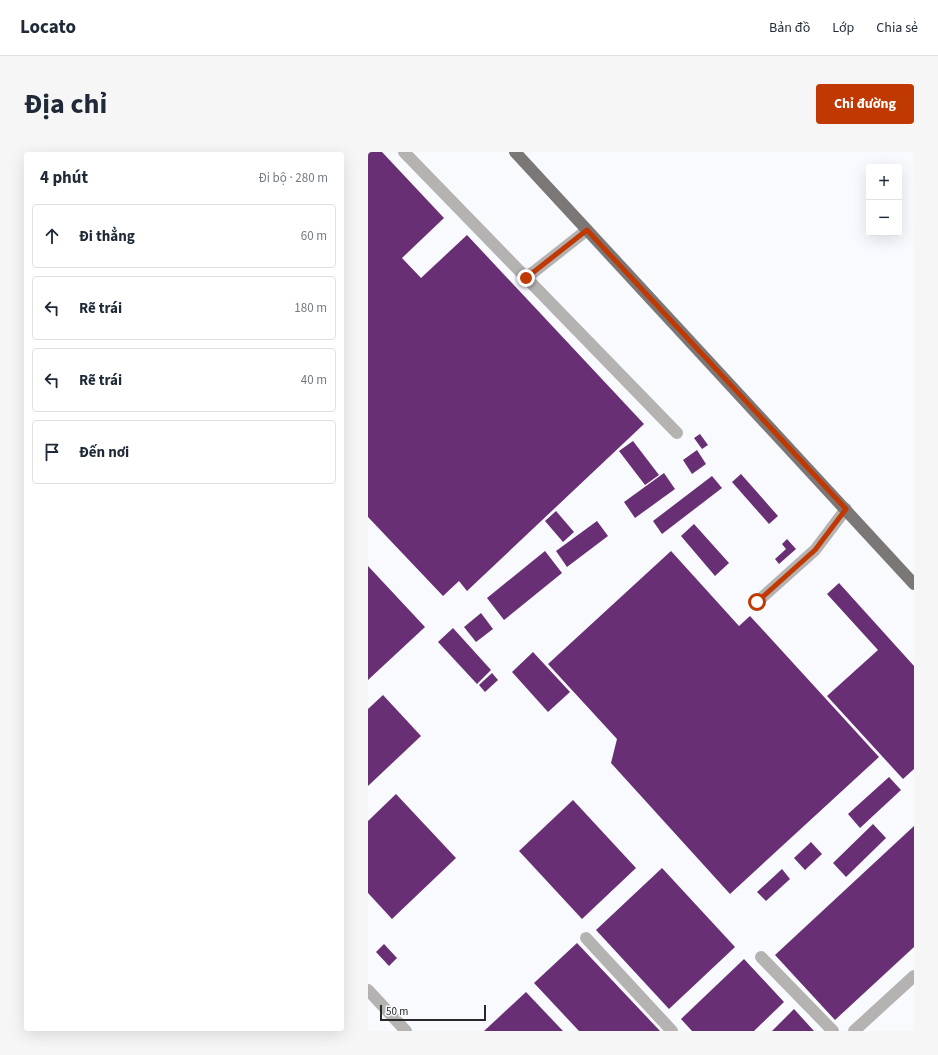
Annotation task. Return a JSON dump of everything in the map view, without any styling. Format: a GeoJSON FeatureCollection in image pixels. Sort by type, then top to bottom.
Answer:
{"type":"FeatureCollection","features":[{"type":"Feature","properties":{"kind":"main road"},"geometry":{"type":"LineString","coordinates":[[515,152],[914,584]]}},
{"type":"Feature","properties":{"kind":"street"},"geometry":{"type":"LineString","coordinates":[[404,152],[677,433]]}},
{"type":"Feature","properties":{"kind":"street"},"geometry":{"type":"LineString","coordinates":[[526,278],[587,230]]}},
{"type":"Feature","properties":{"kind":"street"},"geometry":{"type":"LineString","coordinates":[[757,602],[815,550],[846,509]]}},
{"type":"Feature","properties":{"kind":"street"},"geometry":{"type":"LineString","coordinates":[[586,938],[672,1031]]}},
{"type":"Feature","properties":{"kind":"street"},"geometry":{"type":"LineString","coordinates":[[761,957],[833,1031]]}},
{"type":"Feature","properties":{"kind":"street"},"geometry":{"type":"LineString","coordinates":[[854,1031],[914,976]]}},
{"type":"Feature","properties":{"kind":"street"},"geometry":{"type":"LineString","coordinates":[[368,990],[403,1030]]}},
{"type":"Feature","properties":{"kind":"building"},"geometry":{"type":"Polygon","coordinates":[[[368,152],[382,152],[444,218],[402,258],[421,278],[467,235],[644,424],[467,591],[459,581],[443,596],[368,517],[368,152]]]}},
{"type":"Feature","properties":{"kind":"building"},"geometry":{"type":"Polygon","coordinates":[[[700,434],[708,445],[702,449],[694,438],[700,434]]]}},
{"type":"Feature","properties":{"kind":"building"},"geometry":{"type":"Polygon","coordinates":[[[633,441],[659,475],[645,485],[619,451],[633,441]]]}},
{"type":"Feature","properties":{"kind":"building"},"geometry":{"type":"Polygon","coordinates":[[[697,450],[706,464],[692,474],[683,460],[697,450]]]}},
{"type":"Feature","properties":{"kind":"building"},"geometry":{"type":"Polygon","coordinates":[[[664,473],[675,489],[635,518],[624,502],[664,473]]]}},
{"type":"Feature","properties":{"kind":"building"},"geometry":{"type":"Polygon","coordinates":[[[741,474],[778,516],[769,524],[732,482],[741,474]]]}},
{"type":"Feature","properties":{"kind":"building"},"geometry":{"type":"Polygon","coordinates":[[[712,476],[722,488],[662,534],[653,521],[712,476]]]}},
{"type":"Feature","properties":{"kind":"building"},"geometry":{"type":"Polygon","coordinates":[[[556,511],[574,532],[563,542],[545,521],[556,511]]]}},
{"type":"Feature","properties":{"kind":"building"},"geometry":{"type":"Polygon","coordinates":[[[597,521],[608,536],[567,567],[556,551],[597,521]]]}},
{"type":"Feature","properties":{"kind":"building"},"geometry":{"type":"Polygon","coordinates":[[[694,524],[729,563],[715,576],[681,536],[694,524]]]}},
{"type":"Feature","properties":{"kind":"building"},"geometry":{"type":"Polygon","coordinates":[[[787,539],[796,549],[779,564],[775,559],[786,549],[782,544],[787,539]]]}},
{"type":"Feature","properties":{"kind":"building"},"geometry":{"type":"Polygon","coordinates":[[[545,551],[562,573],[504,620],[487,598],[545,551]]]}},
{"type":"Feature","properties":{"kind":"building"},"geometry":{"type":"Polygon","coordinates":[[[671,551],[739,626],[750,616],[879,757],[730,894],[611,763],[617,739],[548,664],[671,551]]]}},
{"type":"Feature","properties":{"kind":"building"},"geometry":{"type":"Polygon","coordinates":[[[368,566],[425,627],[368,680],[368,566]]]}},
{"type":"Feature","properties":{"kind":"building"},"geometry":{"type":"Polygon","coordinates":[[[839,583],[914,666],[914,769],[903,779],[827,696],[878,650],[827,594],[839,583]]]}},
{"type":"Feature","properties":{"kind":"building"},"geometry":{"type":"Polygon","coordinates":[[[481,613],[493,629],[476,642],[464,627],[481,613]]]}},
{"type":"Feature","properties":{"kind":"building"},"geometry":{"type":"Polygon","coordinates":[[[453,628],[491,670],[477,684],[438,642],[453,628]]]}},
{"type":"Feature","properties":{"kind":"building"},"geometry":{"type":"Polygon","coordinates":[[[533,652],[570,692],[548,712],[512,672],[533,652]]]}},
{"type":"Feature","properties":{"kind":"building"},"geometry":{"type":"Polygon","coordinates":[[[492,673],[498,680],[485,692],[479,685],[492,673]]]}},
{"type":"Feature","properties":{"kind":"building"},"geometry":{"type":"Polygon","coordinates":[[[383,695],[421,736],[368,786],[368,709],[383,695]]]}},
{"type":"Feature","properties":{"kind":"building"},"geometry":{"type":"Polygon","coordinates":[[[889,777],[901,790],[860,828],[848,814],[889,777]]]}},
{"type":"Feature","properties":{"kind":"building"},"geometry":{"type":"Polygon","coordinates":[[[396,794],[456,858],[392,919],[368,893],[368,821],[396,794]]]}},
{"type":"Feature","properties":{"kind":"building"},"geometry":{"type":"Polygon","coordinates":[[[573,800],[636,868],[582,919],[519,851],[573,800]]]}},
{"type":"Feature","properties":{"kind":"building"},"geometry":{"type":"Polygon","coordinates":[[[873,824],[886,838],[846,877],[833,863],[873,824]]]}},
{"type":"Feature","properties":{"kind":"building"},"geometry":{"type":"Polygon","coordinates":[[[914,826],[914,947],[835,1020],[775,955],[914,826]]]}},
{"type":"Feature","properties":{"kind":"building"},"geometry":{"type":"Polygon","coordinates":[[[811,842],[822,854],[805,870],[794,858],[811,842]]]}},
{"type":"Feature","properties":{"kind":"building"},"geometry":{"type":"Polygon","coordinates":[[[662,868],[735,947],[669,1009],[596,930],[662,868]]]}},
{"type":"Feature","properties":{"kind":"building"},"geometry":{"type":"Polygon","coordinates":[[[782,869],[790,879],[766,901],[757,892],[782,869]]]}},
{"type":"Feature","properties":{"kind":"building"},"geometry":{"type":"Polygon","coordinates":[[[577,943],[660,1031],[579,1031],[534,983],[577,943]]]}},
{"type":"Feature","properties":{"kind":"building"},"geometry":{"type":"Polygon","coordinates":[[[384,944],[397,958],[389,966],[376,952],[384,944]]]}},
{"type":"Feature","properties":{"kind":"building"},"geometry":{"type":"Polygon","coordinates":[[[744,959],[784,1002],[754,1031],[692,1031],[681,1019],[744,959]]]}},
{"type":"Feature","properties":{"kind":"building"},"geometry":{"type":"Polygon","coordinates":[[[526,992],[563,1031],[484,1031],[526,992]]]}},
{"type":"Feature","properties":{"kind":"building"},"geometry":{"type":"Polygon","coordinates":[[[794,1009],[814,1031],[772,1031],[794,1009]]]}},
{"type":"Feature","properties":{"kind":"route"},"geometry":{"type":"LineString","coordinates":[[526,278],[587,230],[846,509],[815,550],[757,602]]}}]}
